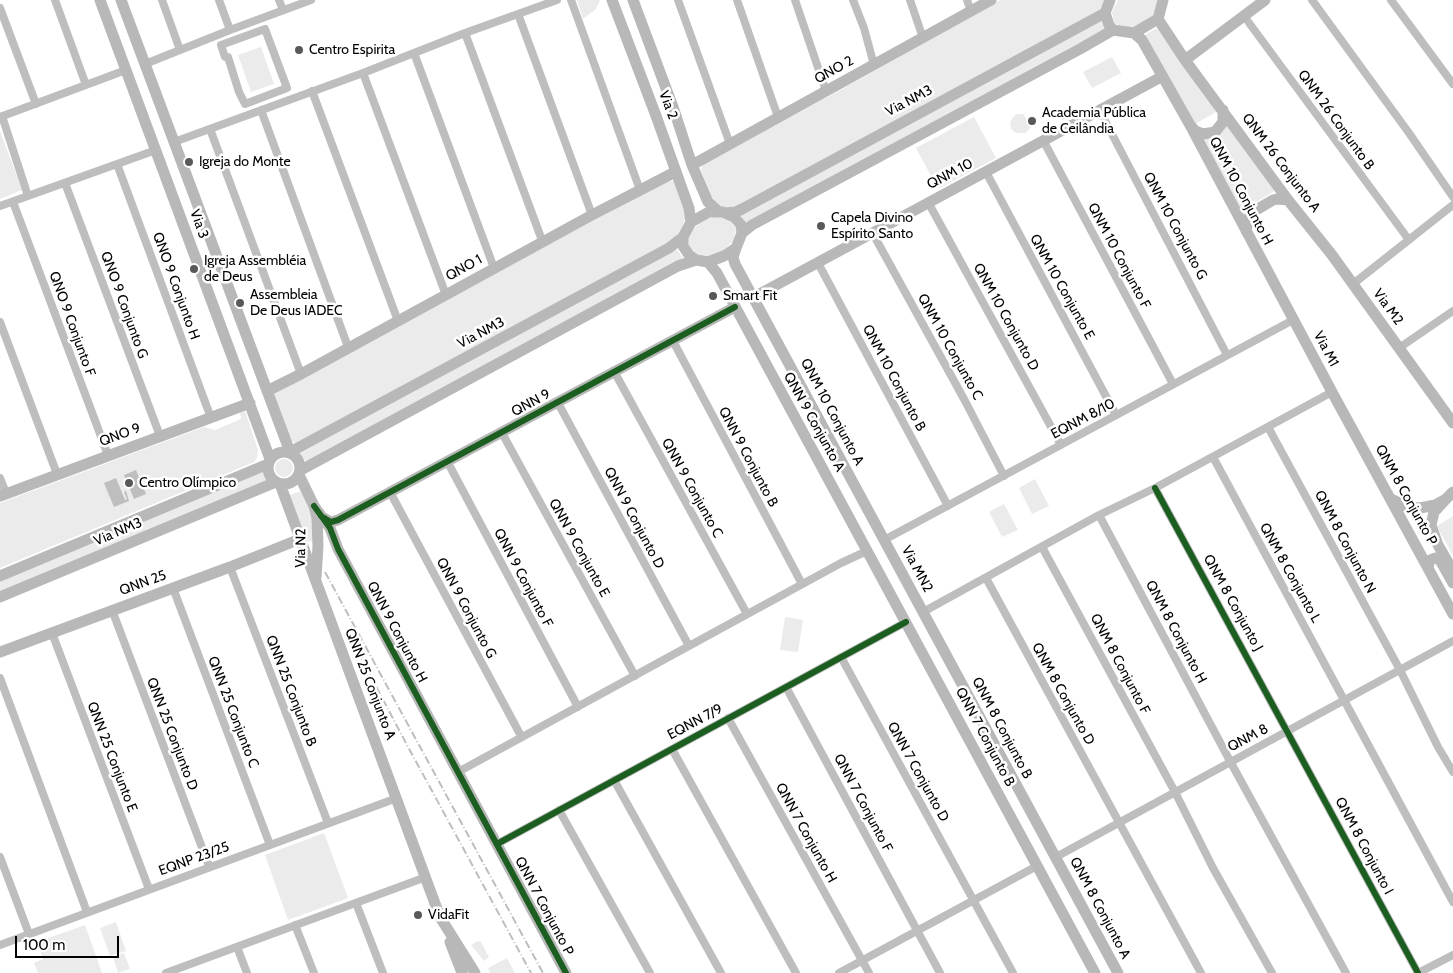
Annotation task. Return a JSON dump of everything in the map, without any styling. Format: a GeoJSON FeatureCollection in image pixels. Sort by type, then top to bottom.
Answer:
{"type":"FeatureCollection","features":[{"type":"Feature","properties":{"kind":"main road","name":"Via 3"},"geometry":{"type":"LineString","coordinates":[[100,0],[250,403],[269,462]]}},
{"type":"Feature","properties":{"kind":"main road","name":"Via 3"},"geometry":{"type":"LineString","coordinates":[[121,0],[290,452]]}},
{"type":"Feature","properties":{"kind":"main road","name":"Via 2"},"geometry":{"type":"LineString","coordinates":[[612,0],[689,208],[691,222]]}},
{"type":"Feature","properties":{"kind":"main road","name":"Via 2"},"geometry":{"type":"LineString","coordinates":[[633,0],[673,107],[692,165],[708,202],[722,212]]}},
{"type":"Feature","properties":{"kind":"main road","name":"QNO 2"},"geometry":{"type":"LineString","coordinates":[[692,165],[923,38],[969,5],[991,0]]}},
{"type":"Feature","properties":{"kind":"main road"},"geometry":{"type":"LineString","coordinates":[[1110,0],[1105,14],[1106,20],[1113,30]]}},
{"type":"Feature","properties":{"kind":"main road"},"geometry":{"type":"LineString","coordinates":[[1134,34],[1158,19],[1163,0]]}},
{"type":"Feature","properties":{"kind":"main road"},"geometry":{"type":"LineString","coordinates":[[1158,19],[1185,60],[1265,0]]}},
{"type":"Feature","properties":{"kind":"main road","name":"Via NM3"},"geometry":{"type":"LineString","coordinates":[[722,212],[736,212],[744,208],[1105,14]]}},
{"type":"Feature","properties":{"kind":"main road"},"geometry":{"type":"LineString","coordinates":[[742,233],[752,225],[1113,30],[1134,34],[1142,40],[1162,77]]}},
{"type":"Feature","properties":{"kind":"main road","name":"QNM 26 Conjunto A"},"geometry":{"type":"LineString","coordinates":[[1185,60],[1288,200],[1353,284]]}},
{"type":"Feature","properties":{"kind":"main road","name":"QNM 10"},"geometry":{"type":"LineString","coordinates":[[754,297],[1162,77]]}},
{"type":"Feature","properties":{"kind":"main road","name":"QNM 10 Conjunto H"},"geometry":{"type":"LineString","coordinates":[[1162,77],[1190,125],[1293,320]]}},
{"type":"Feature","properties":{"kind":"main road"},"geometry":{"type":"LineString","coordinates":[[655,113],[662,116],[669,114],[673,107]]}},
{"type":"Feature","properties":{"kind":"main road"},"geometry":{"type":"LineString","coordinates":[[1190,125],[1199,133],[1212,133],[1218,130],[1223,122],[1223,110]]}},
{"type":"Feature","properties":{"kind":"main road"},"geometry":{"type":"LineString","coordinates":[[662,134],[666,128],[674,126],[680,128]]}},
{"type":"Feature","properties":{"kind":"main road","name":"QNO 1"},"geometry":{"type":"LineString","coordinates":[[267,391],[675,172]]}},
{"type":"Feature","properties":{"kind":"main road"},"geometry":{"type":"LineString","coordinates":[[1246,231],[1249,217],[1256,210],[1273,200],[1288,200]]}},
{"type":"Feature","properties":{"kind":"main road"},"geometry":{"type":"LineString","coordinates":[[176,206],[202,259],[205,261],[212,260],[215,253]]}},
{"type":"Feature","properties":{"kind":"main road"},"geometry":{"type":"LineString","coordinates":[[735,307],[717,273],[685,251],[683,237],[691,222],[703,214],[722,212],[734,217],[741,225],[742,233],[733,256],[735,264],[754,297]]}},
{"type":"Feature","properties":{"kind":"main road","name":"Via NM3"},"geometry":{"type":"LineString","coordinates":[[290,452],[669,248],[683,237]]}},
{"type":"Feature","properties":{"kind":"main road"},"geometry":{"type":"LineString","coordinates":[[300,472],[299,460],[290,452],[277,453],[269,462],[270,476],[278,483],[290,483],[300,472],[670,270],[684,263],[724,256],[736,248]]}},
{"type":"Feature","properties":{"kind":"main road"},"geometry":{"type":"LineString","coordinates":[[204,281],[208,272],[213,272],[218,276],[235,322],[249,345]]}},
{"type":"Feature","properties":{"kind":"main road","name":"Via M2"},"geometry":{"type":"LineString","coordinates":[[1353,284],[1453,423]]}},
{"type":"Feature","properties":{"kind":"main road","name":"QNM 10 Conjunto A"},"geometry":{"type":"LineString","coordinates":[[754,297],[884,540]]}},
{"type":"Feature","properties":{"kind":"main road","name":"QNN 9"},"geometry":{"type":"LineString","coordinates":[[318,546],[334,524],[447,461],[735,307]]}},
{"type":"Feature","properties":{"kind":"main road","name":"QNN 9 Conjunto A"},"geometry":{"type":"LineString","coordinates":[[735,307],[867,551]]}},
{"type":"Feature","properties":{"kind":"main road","name":"Via M1"},"geometry":{"type":"LineString","coordinates":[[1293,320],[1332,392]]}},
{"type":"Feature","properties":{"kind":"main road"},"geometry":{"type":"LineString","coordinates":[[779,390],[800,414],[828,468],[835,469],[839,467],[838,454]]}},
{"type":"Feature","properties":{"kind":"main road","name":"QNM 8 Conjunto P"},"geometry":{"type":"LineString","coordinates":[[1332,392],[1453,614]]}},
{"type":"Feature","properties":{"kind":"main road","name":"QNO 9"},"geometry":{"type":"LineString","coordinates":[[3,495],[250,403]]}},
{"type":"Feature","properties":{"kind":"main road","name":"Via NM3"},"geometry":{"type":"LineString","coordinates":[[0,576],[269,462]]}},
{"type":"Feature","properties":{"kind":"main road","name":"Via N2"},"geometry":{"type":"LineString","coordinates":[[300,472],[317,518],[318,546],[315,581]]}},
{"type":"Feature","properties":{"kind":"main road"},"geometry":{"type":"LineString","coordinates":[[834,488],[834,482],[842,479],[845,480],[869,522],[890,551]]}},
{"type":"Feature","properties":{"kind":"main road","name":"Via NM3"},"geometry":{"type":"LineString","coordinates":[[0,597],[278,483]]}},
{"type":"Feature","properties":{"kind":"main road","name":"Via N2"},"geometry":{"type":"LineString","coordinates":[[278,483],[315,581]]}},
{"type":"Feature","properties":{"kind":"main road"},"geometry":{"type":"LineString","coordinates":[[1389,498],[1406,506],[1420,508],[1435,504],[1451,496]]}},
{"type":"Feature","properties":{"kind":"main road"},"geometry":{"type":"LineString","coordinates":[[1451,496],[1434,512],[1431,526],[1453,572]]}},
{"type":"Feature","properties":{"kind":"main road","name":"QNN 9 Conjunto H"},"geometry":{"type":"LineString","coordinates":[[314,506],[322,516],[334,524],[338,549],[458,772]]}},
{"type":"Feature","properties":{"kind":"main road","name":"Via MN2"},"geometry":{"type":"LineString","coordinates":[[884,540],[923,612]]}},
{"type":"Feature","properties":{"kind":"main road"},"geometry":{"type":"LineString","coordinates":[[300,542],[318,546],[330,544],[338,549]]}},
{"type":"Feature","properties":{"kind":"main road","name":"QNN 25"},"geometry":{"type":"LineString","coordinates":[[0,652],[300,542]]}},
{"type":"Feature","properties":{"kind":"main road"},"geometry":{"type":"LineString","coordinates":[[867,551],[907,624],[923,644],[944,681],[952,680],[954,671]]}},
{"type":"Feature","properties":{"kind":"main road"},"geometry":{"type":"LineString","coordinates":[[1428,567],[1430,560],[1438,558],[1453,583]]}},
{"type":"Feature","properties":{"kind":"main road","name":"QNN 25 Conjunto A"},"geometry":{"type":"LineString","coordinates":[[315,581],[397,798]]}},
{"type":"Feature","properties":{"kind":"main road","name":"QNM 8 Conjunto B"},"geometry":{"type":"LineString","coordinates":[[923,612],[1056,857]]}},
{"type":"Feature","properties":{"kind":"main road","name":"QNN 7 Conjunto B"},"geometry":{"type":"LineString","coordinates":[[907,624],[1083,951]]}},
{"type":"Feature","properties":{"kind":"main road"},"geometry":{"type":"LineString","coordinates":[[950,703],[950,694],[954,692],[962,693],[985,737],[1003,762]]}},
{"type":"Feature","properties":{"kind":"main road","name":"QNN 7 Conjunto P"},"geometry":{"type":"LineString","coordinates":[[458,772],[566,973]]}},
{"type":"Feature","properties":{"kind":"main road"},"geometry":{"type":"LineString","coordinates":[[397,798],[462,973]]}},
{"type":"Feature","properties":{"kind":"main road","name":"QNM 8 Conjunto A"},"geometry":{"type":"LineString","coordinates":[[1056,857],[1118,973]]}},
{"type":"Feature","properties":{"kind":"main road"},"geometry":{"type":"LineString","coordinates":[[440,917],[475,973]]}},
{"type":"Feature","properties":{"kind":"main road"},"geometry":{"type":"LineString","coordinates":[[1083,951],[1096,973]]}},
{"type":"Feature","properties":{"kind":"main road"},"geometry":{"type":"LineString","coordinates":[[1083,951],[1100,973]]}},
{"type":"Feature","properties":{"kind":"street"},"geometry":{"type":"LineString","coordinates":[[55,0],[86,85]]}},
{"type":"Feature","properties":{"kind":"street"},"geometry":{"type":"LineString","coordinates":[[162,0],[180,50]]}},
{"type":"Feature","properties":{"kind":"street"},"geometry":{"type":"LineString","coordinates":[[219,0],[230,30]]}},
{"type":"Feature","properties":{"kind":"street"},"geometry":{"type":"LineString","coordinates":[[279,0],[283,10]]}},
{"type":"Feature","properties":{"kind":"street"},"geometry":{"type":"LineString","coordinates":[[145,64],[311,0]]}},
{"type":"Feature","properties":{"kind":"street"},"geometry":{"type":"LineString","coordinates":[[174,142],[557,0]]}},
{"type":"Feature","properties":{"kind":"street"},"geometry":{"type":"LineString","coordinates":[[571,0],[640,190]]}},
{"type":"Feature","properties":{"kind":"street"},"geometry":{"type":"LineString","coordinates":[[678,0],[730,144]]}},
{"type":"Feature","properties":{"kind":"street"},"geometry":{"type":"LineString","coordinates":[[737,0],[778,118]]}},
{"type":"Feature","properties":{"kind":"street"},"geometry":{"type":"LineString","coordinates":[[795,0],[826,91]]}},
{"type":"Feature","properties":{"kind":"street"},"geometry":{"type":"LineString","coordinates":[[853,0],[864,28],[874,65]]}},
{"type":"Feature","properties":{"kind":"street"},"geometry":{"type":"LineString","coordinates":[[910,0],[923,38]]}},
{"type":"Feature","properties":{"kind":"street"},"geometry":{"type":"LineString","coordinates":[[1312,0],[1453,197]]}},
{"type":"Feature","properties":{"kind":"street"},"geometry":{"type":"LineString","coordinates":[[1391,0],[1453,84]]}},
{"type":"Feature","properties":{"kind":"street"},"geometry":{"type":"LineString","coordinates":[[0,8],[36,104]]}},
{"type":"Feature","properties":{"kind":"street"},"geometry":{"type":"LineString","coordinates":[[518,14],[592,216]]}},
{"type":"Feature","properties":{"kind":"street","name":"QNM 26 Conjunto B"},"geometry":{"type":"LineString","coordinates":[[1244,16],[1409,240]]}},
{"type":"Feature","properties":{"kind":"street"},"geometry":{"type":"LineString","coordinates":[[265,29],[287,88],[245,104],[238,92],[228,56],[225,57],[221,45],[265,29]]}},
{"type":"Feature","properties":{"kind":"street"},"geometry":{"type":"LineString","coordinates":[[465,33],[543,243]]}},
{"type":"Feature","properties":{"kind":"street"},"geometry":{"type":"LineString","coordinates":[[414,53],[494,268]]}},
{"type":"Feature","properties":{"kind":"street"},"geometry":{"type":"LineString","coordinates":[[28,196],[1,117],[126,70]]}},
{"type":"Feature","properties":{"kind":"street"},"geometry":{"type":"LineString","coordinates":[[364,73],[446,295]]}},
{"type":"Feature","properties":{"kind":"street"},"geometry":{"type":"LineString","coordinates":[[312,91],[398,321]]}},
{"type":"Feature","properties":{"kind":"street"},"geometry":{"type":"LineString","coordinates":[[261,110],[348,347]]}},
{"type":"Feature","properties":{"kind":"street","name":"QNM 10 Conjunto G"},"geometry":{"type":"LineString","coordinates":[[1100,110],[1227,354]]}},
{"type":"Feature","properties":{"kind":"street"},"geometry":{"type":"LineString","coordinates":[[210,129],[301,374]]}},
{"type":"Feature","properties":{"kind":"street","name":"QNM 10 Conjunto F"},"geometry":{"type":"LineString","coordinates":[[1044,140],[1173,384]]}},
{"type":"Feature","properties":{"kind":"street"},"geometry":{"type":"LineString","coordinates":[[0,206],[156,150]]}},
{"type":"Feature","properties":{"kind":"street","name":"QNO 9 Conjunto H"},"geometry":{"type":"LineString","coordinates":[[117,164],[211,418]]}},
{"type":"Feature","properties":{"kind":"street","name":"QNM 10 Conjunto E"},"geometry":{"type":"LineString","coordinates":[[986,172],[1116,415]]}},
{"type":"Feature","properties":{"kind":"street","name":"QNO 9 Conjunto G"},"geometry":{"type":"LineString","coordinates":[[65,182],[160,436]]}},
{"type":"Feature","properties":{"kind":"street","name":"QNO 9 Conjunto F"},"geometry":{"type":"LineString","coordinates":[[14,202],[108,455]]}},
{"type":"Feature","properties":{"kind":"street","name":"QNM 10 Conjunto D"},"geometry":{"type":"LineString","coordinates":[[928,202],[1061,445]]}},
{"type":"Feature","properties":{"kind":"street"},"geometry":{"type":"LineString","coordinates":[[1353,284],[1453,205]]}},
{"type":"Feature","properties":{"kind":"street","name":"QNM 10 Conjunto C"},"geometry":{"type":"LineString","coordinates":[[872,232],[1004,476]]}},
{"type":"Feature","properties":{"kind":"street","name":"QNM 10 Conjunto B"},"geometry":{"type":"LineString","coordinates":[[818,263],[948,506]]}},
{"type":"Feature","properties":{"kind":"street"},"geometry":{"type":"LineString","coordinates":[[1399,348],[1453,311]]}},
{"type":"Feature","properties":{"kind":"street","name":"EQNM 8/10"},"geometry":{"type":"LineString","coordinates":[[884,540],[1293,320]]}},
{"type":"Feature","properties":{"kind":"street"},"geometry":{"type":"LineString","coordinates":[[0,322],[57,474]]}},
{"type":"Feature","properties":{"kind":"street","name":"QNN 9 Conjunto B"},"geometry":{"type":"LineString","coordinates":[[673,341],[802,584]]}},
{"type":"Feature","properties":{"kind":"street","name":"QNN 9 Conjunto C"},"geometry":{"type":"LineString","coordinates":[[614,373],[747,614]]}},
{"type":"Feature","properties":{"kind":"street"},"geometry":{"type":"LineString","coordinates":[[923,612],[1099,515],[1155,488],[1332,392]]}},
{"type":"Feature","properties":{"kind":"street","name":"QNN 9 Conjunto D"},"geometry":{"type":"LineString","coordinates":[[558,403],[689,646]]}},
{"type":"Feature","properties":{"kind":"street","name":"QNM 8 Conjunto N"},"geometry":{"type":"LineString","coordinates":[[1268,427],[1453,772]]}},
{"type":"Feature","properties":{"kind":"street","name":"QNN 9 Conjunto E"},"geometry":{"type":"LineString","coordinates":[[502,432],[634,676]]}},
{"type":"Feature","properties":{"kind":"street","name":"QNM 8 Conjunto L"},"geometry":{"type":"LineString","coordinates":[[1213,457],[1453,902]]}},
{"type":"Feature","properties":{"kind":"street","name":"QNN 9 Conjunto F"},"geometry":{"type":"LineString","coordinates":[[447,461],[578,707]]}},
{"type":"Feature","properties":{"kind":"street"},"geometry":{"type":"LineString","coordinates":[[0,478],[3,495]]}},
{"type":"Feature","properties":{"kind":"street","name":"QNM 8 Conjunto J"},"geometry":{"type":"LineString","coordinates":[[1155,488],[1288,731]]}},
{"type":"Feature","properties":{"kind":"street","name":"QNN 9 Conjunto G"},"geometry":{"type":"LineString","coordinates":[[390,492],[521,736]]}},
{"type":"Feature","properties":{"kind":"street","name":"QNM 8 Conjunto H"},"geometry":{"type":"LineString","coordinates":[[1099,515],[1346,973]]}},
{"type":"Feature","properties":{"kind":"street","name":"QNM 8 Conjunto F"},"geometry":{"type":"LineString","coordinates":[[1042,547],[1175,792],[1213,868],[1272,973]]}},
{"type":"Feature","properties":{"kind":"street"},"geometry":{"type":"LineString","coordinates":[[458,772],[802,584],[867,551]]}},
{"type":"Feature","properties":{"kind":"street","name":"QNN 25 Conjunto B"},"geometry":{"type":"LineString","coordinates":[[230,567],[328,823]]}},
{"type":"Feature","properties":{"kind":"street","name":"QNM 8 Conjunto D"},"geometry":{"type":"LineString","coordinates":[[986,578],[1201,973]]}},
{"type":"Feature","properties":{"kind":"street","name":"QNN 25 Conjunto C"},"geometry":{"type":"LineString","coordinates":[[172,588],[270,845]]}},
{"type":"Feature","properties":{"kind":"street","name":"QNN 25 Conjunto D"},"geometry":{"type":"LineString","coordinates":[[112,610],[209,866]]}},
{"type":"Feature","properties":{"kind":"street","name":"EQNN 7/9"},"geometry":{"type":"LineString","coordinates":[[497,844],[841,657],[907,624]]}},
{"type":"Feature","properties":{"kind":"street","name":"QNN 25 Conjunto E"},"geometry":{"type":"LineString","coordinates":[[52,633],[149,889]]}},
{"type":"Feature","properties":{"kind":"street","name":"QNM 8"},"geometry":{"type":"LineString","coordinates":[[1056,857],[1230,761],[1345,702],[1453,641]]}},
{"type":"Feature","properties":{"kind":"street","name":"QNN 7 Conjunto D"},"geometry":{"type":"LineString","coordinates":[[841,657],[1013,973]]}},
{"type":"Feature","properties":{"kind":"street"},"geometry":{"type":"LineString","coordinates":[[0,678],[87,912]]}},
{"type":"Feature","properties":{"kind":"street","name":"QNN 7 Conjunto F"},"geometry":{"type":"LineString","coordinates":[[786,687],[940,973]]}},
{"type":"Feature","properties":{"kind":"street","name":"QNN 7 Conjunto H"},"geometry":{"type":"LineString","coordinates":[[728,718],[869,973]]}},
{"type":"Feature","properties":{"kind":"street","name":"QNM 8 Conjunto I"},"geometry":{"type":"LineString","coordinates":[[1288,731],[1418,973]]}},
{"type":"Feature","properties":{"kind":"street"},"geometry":{"type":"LineString","coordinates":[[672,748],[796,973]]}},
{"type":"Feature","properties":{"kind":"street"},"geometry":{"type":"LineString","coordinates":[[614,780],[721,973]]}},
{"type":"Feature","properties":{"kind":"street","name":"EQNP 23/25"},"geometry":{"type":"LineString","coordinates":[[0,945],[209,866],[397,798]]}},
{"type":"Feature","properties":{"kind":"street"},"geometry":{"type":"LineString","coordinates":[[559,810],[650,973]]}},
{"type":"Feature","properties":{"kind":"street"},"geometry":{"type":"LineString","coordinates":[[0,857],[29,934]]}},
{"type":"Feature","properties":{"kind":"street"},"geometry":{"type":"LineString","coordinates":[[839,973],[1037,866]]}},
{"type":"Feature","properties":{"kind":"street"},"geometry":{"type":"LineString","coordinates":[[166,973],[179,971],[237,946],[426,877]]}},
{"type":"Feature","properties":{"kind":"street"},"geometry":{"type":"LineString","coordinates":[[356,903],[383,973]]}},
{"type":"Feature","properties":{"kind":"street"},"geometry":{"type":"LineString","coordinates":[[296,925],[314,973]]}},
{"type":"Feature","properties":{"kind":"street"},"geometry":{"type":"LineString","coordinates":[[237,946],[247,973]]}},
{"type":"Feature","properties":{"kind":"street"},"geometry":{"type":"LineString","coordinates":[[1418,973],[1453,955]]}},
{"type":"Feature","properties":{"kind":"shaded area"},"geometry":{"type":"Polygon","coordinates":[[[577,0],[600,0],[596,9],[583,19],[577,0]]]}},
{"type":"Feature","properties":{"kind":"shaded area"},"geometry":{"type":"Polygon","coordinates":[[[1000,0],[1106,0],[1099,11],[736,207],[727,208],[719,206],[714,202],[701,170],[703,164],[837,92],[1000,0]]]}},
{"type":"Feature","properties":{"kind":"shaded area"},"geometry":{"type":"Polygon","coordinates":[[[1118,0],[1159,0],[1158,10],[1151,19],[1131,28],[1120,27],[1114,22],[1112,12],[1118,0]]]}},
{"type":"Feature","properties":{"kind":"shaded area"},"geometry":{"type":"Polygon","coordinates":[[[1101,20],[1107,30],[746,225],[740,214],[1101,20]]]}},
{"type":"Feature","properties":{"kind":"shaded area"},"geometry":{"type":"Polygon","coordinates":[[[1157,28],[1215,106],[1216,112],[1195,124],[1143,36],[1157,28]]]}},
{"type":"Feature","properties":{"kind":"shaded area"},"geometry":{"type":"Polygon","coordinates":[[[261,47],[274,84],[251,92],[238,55],[261,47]]]}},
{"type":"Feature","properties":{"kind":"shaded area"},"geometry":{"type":"Polygon","coordinates":[[[1112,57],[1121,73],[1092,88],[1083,72],[1112,57]]]}},
{"type":"Feature","properties":{"kind":"shaded area"},"geometry":{"type":"Polygon","coordinates":[[[1016,114],[1023,114],[1031,127],[1026,133],[1016,133],[1011,129],[1010,122],[1016,114]]]}},
{"type":"Feature","properties":{"kind":"shaded area"},"geometry":{"type":"Polygon","coordinates":[[[974,117],[996,158],[938,189],[916,148],[974,117]]]}},
{"type":"Feature","properties":{"kind":"shaded area"},"geometry":{"type":"Polygon","coordinates":[[[1229,125],[1276,190],[1240,212],[1203,141],[1229,125]]]}},
{"type":"Feature","properties":{"kind":"shaded area"},"geometry":{"type":"Polygon","coordinates":[[[0,131],[22,190],[0,199],[0,131]]]}},
{"type":"Feature","properties":{"kind":"shaded area"},"geometry":{"type":"Polygon","coordinates":[[[676,180],[684,201],[685,219],[681,230],[669,244],[295,443],[290,440],[273,394],[663,183],[676,180]]]}},
{"type":"Feature","properties":{"kind":"shaded area"},"geometry":{"type":"Polygon","coordinates":[[[722,216],[728,219],[736,229],[734,239],[729,245],[720,253],[707,257],[700,256],[689,248],[688,236],[695,227],[707,219],[722,216]]]}},
{"type":"Feature","properties":{"kind":"shaded area"},"geometry":{"type":"Polygon","coordinates":[[[677,249],[683,259],[308,461],[304,460],[299,453],[677,249]]]}},
{"type":"Feature","properties":{"kind":"shaded area","name":"Centro Olímpico"},"geometry":{"type":"Polygon","coordinates":[[[245,411],[258,450],[257,458],[254,462],[0,568],[0,503],[204,427],[215,430],[241,419],[240,413],[245,411]]]}},
{"type":"Feature","properties":{"kind":"shaded area"},"geometry":{"type":"Polygon","coordinates":[[[280,459],[288,459],[293,464],[291,475],[280,477],[275,472],[275,464],[280,459]]]}},
{"type":"Feature","properties":{"kind":"shaded area"},"geometry":{"type":"Polygon","coordinates":[[[265,469],[269,481],[0,593],[0,579],[265,469]]]}},
{"type":"Feature","properties":{"kind":"shaded area"},"geometry":{"type":"Polygon","coordinates":[[[136,470],[146,494],[134,499],[124,475],[136,470]]]}},
{"type":"Feature","properties":{"kind":"shaded area"},"geometry":{"type":"Polygon","coordinates":[[[116,478],[125,500],[127,499],[124,492],[126,491],[129,501],[114,507],[104,483],[116,478]]]}},
{"type":"Feature","properties":{"kind":"shaded area"},"geometry":{"type":"Polygon","coordinates":[[[1035,479],[1049,506],[1032,514],[1019,488],[1035,479]]]}},
{"type":"Feature","properties":{"kind":"shaded area"},"geometry":{"type":"Polygon","coordinates":[[[302,491],[311,507],[315,542],[306,541],[289,495],[302,491]]]}},
{"type":"Feature","properties":{"kind":"shaded area"},"geometry":{"type":"Polygon","coordinates":[[[1004,504],[1018,530],[1002,537],[989,512],[1004,504]]]}},
{"type":"Feature","properties":{"kind":"shaded area"},"geometry":{"type":"Polygon","coordinates":[[[1453,516],[1453,556],[1437,526],[1453,516]]]}},
{"type":"Feature","properties":{"kind":"shaded area"},"geometry":{"type":"Polygon","coordinates":[[[785,617],[803,620],[798,652],[780,650],[785,617]]]}},
{"type":"Feature","properties":{"kind":"shaded area"},"geometry":{"type":"Polygon","coordinates":[[[324,833],[348,898],[288,920],[265,855],[324,833]]]}},
{"type":"Feature","properties":{"kind":"shaded area"},"geometry":{"type":"Polygon","coordinates":[[[116,922],[126,951],[110,956],[100,928],[116,922]]]}},
{"type":"Feature","properties":{"kind":"shaded area"},"geometry":{"type":"Polygon","coordinates":[[[85,925],[102,973],[38,973],[34,963],[43,959],[37,942],[85,925]]]}},
{"type":"Feature","properties":{"kind":"shaded area"},"geometry":{"type":"Polygon","coordinates":[[[478,941],[481,942],[489,957],[484,961],[471,945],[478,941]]]}},
{"type":"Feature","properties":{"kind":"shaded area"},"geometry":{"type":"Polygon","coordinates":[[[124,953],[130,969],[118,973],[113,957],[124,953]]]}},
{"type":"Feature","properties":{"kind":"shaded area"},"geometry":{"type":"Polygon","coordinates":[[[507,958],[515,973],[490,973],[488,968],[507,958]]]}},
{"type":"Feature","properties":{"kind":"railway"},"geometry":{"type":"LineString","coordinates":[[325,572],[543,973]]}},
{"type":"Feature","properties":{"kind":"railway"},"geometry":{"type":"LineString","coordinates":[[350,637],[531,973]]}},
{"type":"Feature","properties":{"kind":"cycle path"},"geometry":{"type":"LineString","coordinates":[[321,516],[331,522],[338,520],[735,307]]}},
{"type":"Feature","properties":{"kind":"cycle path"},"geometry":{"type":"LineString","coordinates":[[1155,488],[1418,973]]}},
{"type":"Feature","properties":{"kind":"cycle path"},"geometry":{"type":"LineString","coordinates":[[314,506],[330,528],[338,549],[566,973]]}},
{"type":"Feature","properties":{"kind":"cycle path"},"geometry":{"type":"LineString","coordinates":[[497,844],[906,622]]}},
{"type":"Feature","properties":{"kind":"place","name":"Centro Espirita"},"geometry":{"type":"Point","coordinates":[299,50]}},
{"type":"Feature","properties":{"kind":"place","name":"Academia Pública de Ceilândia"},"geometry":{"type":"Point","coordinates":[1032,121]}},
{"type":"Feature","properties":{"kind":"place","name":"Igreja do Monte"},"geometry":{"type":"Point","coordinates":[189,162]}},
{"type":"Feature","properties":{"kind":"place","name":"Capela Divino Espírito Santo"},"geometry":{"type":"Point","coordinates":[821,226]}},
{"type":"Feature","properties":{"kind":"place","name":"Igreja Assembléia de Deus"},"geometry":{"type":"Point","coordinates":[194,269]}},
{"type":"Feature","properties":{"kind":"place","name":"Smart Fit"},"geometry":{"type":"Point","coordinates":[713,296]}},
{"type":"Feature","properties":{"kind":"place","name":"Assembleia De Deus IADEC"},"geometry":{"type":"Point","coordinates":[240,303]}},
{"type":"Feature","properties":{"kind":"place","name":"Centro Olímpico"},"geometry":{"type":"Point","coordinates":[129,483]}},
{"type":"Feature","properties":{"kind":"place","name":"VidaFit"},"geometry":{"type":"Point","coordinates":[418,915]}}]}
